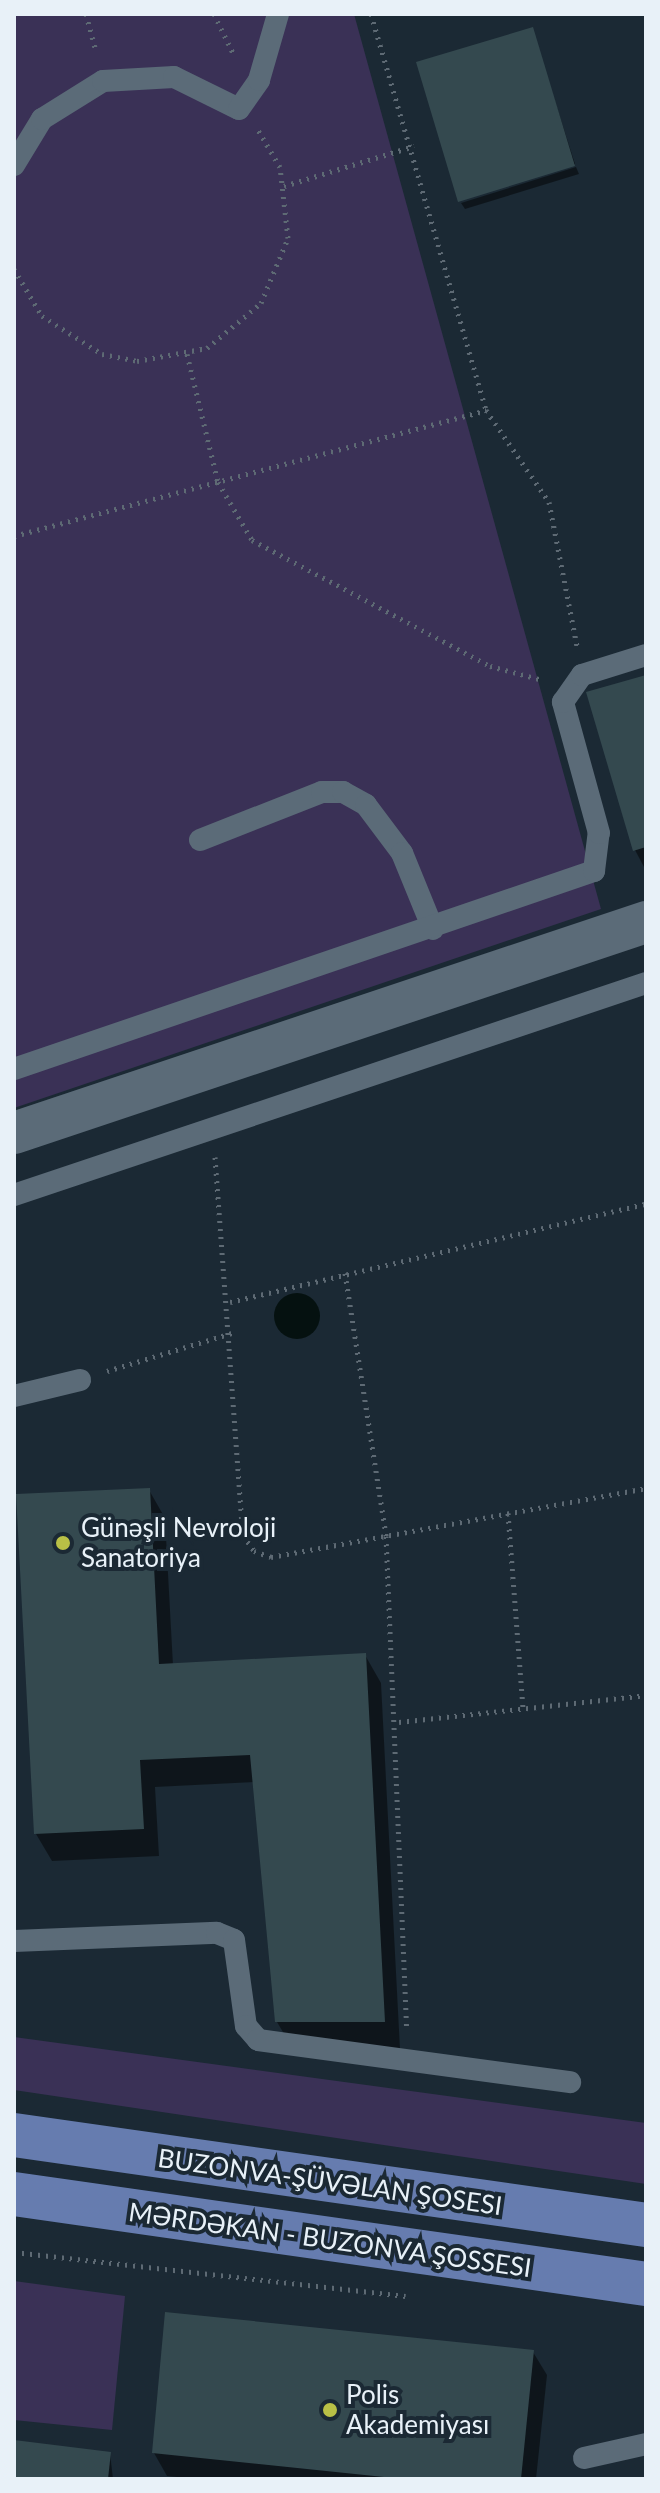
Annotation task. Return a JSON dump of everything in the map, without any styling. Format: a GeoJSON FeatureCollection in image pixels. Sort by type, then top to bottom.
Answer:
{"type":"FeatureCollection","features":[{"type":"Feature","properties":{"kind":"main road","name":"BUZONVA-ŞÜVƏLAN ŞOSESI"},"geometry":{"type":"LineString","coordinates":[[14,2135],[646,2225]]}},
{"type":"Feature","properties":{"kind":"main road","name":"MƏRDƏKAN - BUZONVA ŞOSSESI"},"geometry":{"type":"LineString","coordinates":[[14,2194],[646,2284]]}},
{"type":"Feature","properties":{"kind":"street"},"geometry":{"type":"LineString","coordinates":[[14,1133],[646,922]]}},
{"type":"Feature","properties":{"kind":"lane"},"geometry":{"type":"LineString","coordinates":[[14,165],[42,119],[103,81],[174,77],[239,109],[259,80],[278,14]]}},
{"type":"Feature","properties":{"kind":"lane"},"geometry":{"type":"LineString","coordinates":[[14,1069],[433,929],[594,871],[599,833],[563,702],[575,680],[646,655]]}},
{"type":"Feature","properties":{"kind":"lane"},"geometry":{"type":"LineString","coordinates":[[200,840],[322,792],[343,792],[366,805],[402,853],[433,929]]}},
{"type":"Feature","properties":{"kind":"lane"},"geometry":{"type":"LineString","coordinates":[[14,1195],[213,1132],[646,983]]}},
{"type":"Feature","properties":{"kind":"lane"},"geometry":{"type":"LineString","coordinates":[[14,1396],[80,1380]]}},
{"type":"Feature","properties":{"kind":"lane"},"geometry":{"type":"LineString","coordinates":[[14,1941],[217,1933],[234,1940],[246,2026],[258,2040],[408,2063],[570,2082]]}},
{"type":"Feature","properties":{"kind":"lane"},"geometry":{"type":"LineString","coordinates":[[584,2458],[646,2444]]}},
{"type":"Feature","properties":{"kind":"path"},"geometry":{"type":"LineString","coordinates":[[187,354],[218,482],[252,540],[490,666],[575,680],[549,502],[486,410],[414,146],[371,14]]}},
{"type":"Feature","properties":{"kind":"path"},"geometry":{"type":"LineString","coordinates":[[14,269],[42,316],[69,339],[137,361],[187,354],[237,329],[267,293],[288,238],[284,186],[263,135],[239,109]]}},
{"type":"Feature","properties":{"kind":"path"},"geometry":{"type":"LineString","coordinates":[[284,186],[414,146]]}},
{"type":"Feature","properties":{"kind":"path"},"geometry":{"type":"LineString","coordinates":[[14,536],[486,410]]}},
{"type":"Feature","properties":{"kind":"path"},"geometry":{"type":"LineString","coordinates":[[213,1132],[230,1302],[243,1535],[254,1551],[271,1557],[646,1488]]}},
{"type":"Feature","properties":{"kind":"path"},"geometry":{"type":"LineString","coordinates":[[230,1302],[646,1204]]}},
{"type":"Feature","properties":{"kind":"path"},"geometry":{"type":"LineString","coordinates":[[345,1273],[386,1536],[399,1722],[408,2063]]}},
{"type":"Feature","properties":{"kind":"path"},"geometry":{"type":"LineString","coordinates":[[80,1380],[232,1333]]}},
{"type":"Feature","properties":{"kind":"path"},"geometry":{"type":"LineString","coordinates":[[508,1513],[523,1708]]}},
{"type":"Feature","properties":{"kind":"path"},"geometry":{"type":"LineString","coordinates":[[399,1722],[646,1695]]}},
{"type":"Feature","properties":{"kind":"path"},"geometry":{"type":"LineString","coordinates":[[14,2252],[414,2297]]}},
{"type":"Feature","properties":{"kind":"shaded area"},"geometry":{"type":"Polygon","coordinates":[[[14,14],[354,14],[601,909],[14,1108],[14,14]]]}},
{"type":"Feature","properties":{"kind":"shaded area"},"geometry":{"type":"Polygon","coordinates":[[[297,1293],[313,1300],[320,1316],[313,1332],[297,1339],[281,1332],[274,1316],[281,1300],[297,1293]]]}},
{"type":"Feature","properties":{"kind":"shaded area"},"geometry":{"type":"Polygon","coordinates":[[[14,2037],[646,2123],[646,2184],[14,2090],[14,2037]]]}},
{"type":"Feature","properties":{"kind":"shaded area"},"geometry":{"type":"Polygon","coordinates":[[[14,2281],[125,2296],[112,2430],[14,2420],[14,2281]]]}},
{"type":"Feature","properties":{"kind":"building"},"geometry":{"type":"Polygon","coordinates":[[[533,27],[575,166],[458,202],[416,62],[533,27]]]}},
{"type":"Feature","properties":{"kind":"building"},"geometry":{"type":"Polygon","coordinates":[[[646,675],[646,847],[633,851],[586,692],[646,675]]]}},
{"type":"Feature","properties":{"kind":"building"},"geometry":{"type":"Polygon","coordinates":[[[150,1488],[159,1664],[366,1653],[385,2022],[275,2022],[250,1755],[140,1760],[144,1829],[34,1834],[16,1494],[150,1488]]]}},
{"type":"Feature","properties":{"kind":"building"},"geometry":{"type":"Polygon","coordinates":[[[165,2312],[534,2350],[521,2479],[403,2479],[152,2453],[165,2312]]]}},
{"type":"Feature","properties":{"kind":"building"},"geometry":{"type":"Polygon","coordinates":[[[14,2440],[111,2452],[108,2479],[14,2479],[14,2440]]]}},
{"type":"Feature","properties":{"kind":"place","name":"Günəşli Nevroloji Sanatoriya"},"geometry":{"type":"Point","coordinates":[63,1543]}},
{"type":"Feature","properties":{"kind":"place","name":"Polis Akademiyası"},"geometry":{"type":"Point","coordinates":[330,2410]}}]}
